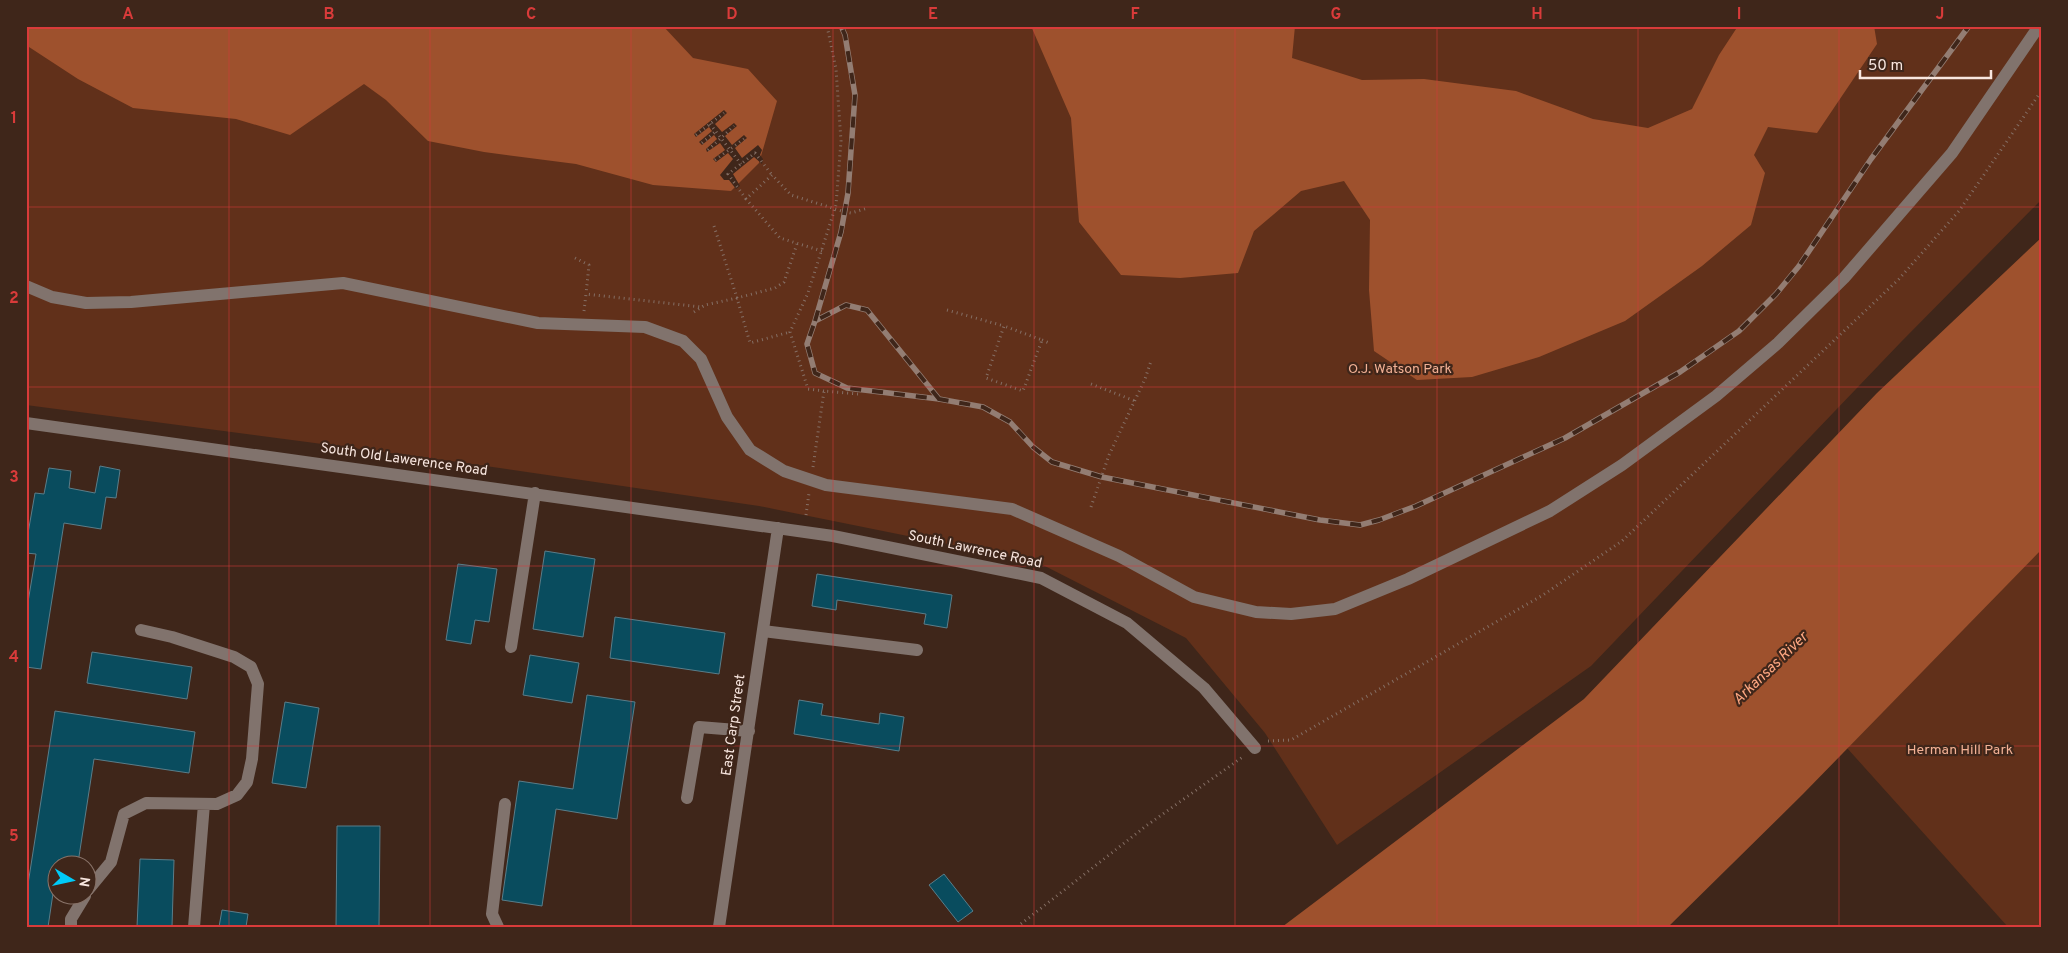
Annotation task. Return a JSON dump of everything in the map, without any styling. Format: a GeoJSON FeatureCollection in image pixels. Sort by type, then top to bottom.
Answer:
{"type":"FeatureCollection","features":[{"type":"Feature","properties":{"kind":"street"},"geometry":{"type":"LineString","coordinates":[[26,286],[52,297],[86,303],[130,302],[343,283],[538,323],[645,327],[683,341],[701,359],[728,417],[750,450],[784,471],[826,485],[1012,508],[1119,556],[1194,597],[1256,612],[1291,614],[1335,609],[1408,579],[1550,511],[1622,465],[1716,396],[1778,343],[1844,278],[1952,153],[2039,26]]}},
{"type":"Feature","properties":{"kind":"street","name":"South Old Lawerence Road"},"geometry":{"type":"LineString","coordinates":[[26,423],[778,528]]}},
{"type":"Feature","properties":{"kind":"street"},"geometry":{"type":"LineString","coordinates":[[511,647],[535,493]]}},
{"type":"Feature","properties":{"kind":"street","name":"South Lawrence Road"},"geometry":{"type":"LineString","coordinates":[[778,528],[833,536],[1041,578],[1127,623],[1204,688],[1255,748]]}},
{"type":"Feature","properties":{"kind":"street","name":"East Carp Street"},"geometry":{"type":"LineString","coordinates":[[719,927],[778,528]]}},
{"type":"Feature","properties":{"kind":"street"},"geometry":{"type":"LineString","coordinates":[[98,878],[111,862],[124,814],[146,803],[217,804],[237,795],[247,782],[252,759],[258,684],[251,668],[234,657],[172,637],[141,630]]}},
{"type":"Feature","properties":{"kind":"street"},"geometry":{"type":"LineString","coordinates":[[763,631],[917,650]]}},
{"type":"Feature","properties":{"kind":"street"},"geometry":{"type":"LineString","coordinates":[[687,798],[699,726],[749,731]]}},
{"type":"Feature","properties":{"kind":"street"},"geometry":{"type":"LineString","coordinates":[[194,927],[204,804]]}},
{"type":"Feature","properties":{"kind":"street"},"geometry":{"type":"LineString","coordinates":[[498,927],[492,914],[505,804]]}},
{"type":"Feature","properties":{"kind":"street"},"geometry":{"type":"LineString","coordinates":[[70,927],[71,919],[78,906]]}},
{"type":"Feature","properties":{"kind":"path"},"geometry":{"type":"LineString","coordinates":[[827,26],[836,69],[841,141],[835,209],[808,293],[790,332],[808,389],[858,394]]}},
{"type":"Feature","properties":{"kind":"path"},"geometry":{"type":"LineString","coordinates":[[1017,927],[1146,826],[1263,742],[1291,740],[1542,595],[1622,541],[1899,279],[1959,211],[2042,90]]}},
{"type":"Feature","properties":{"kind":"path"},"geometry":{"type":"LineString","coordinates":[[696,135],[724,113]]}},
{"type":"Feature","properties":{"kind":"path"},"geometry":{"type":"LineString","coordinates":[[710,124],[741,164]]}},
{"type":"Feature","properties":{"kind":"path"},"geometry":{"type":"LineString","coordinates":[[708,150],[734,126]]}},
{"type":"Feature","properties":{"kind":"path"},"geometry":{"type":"LineString","coordinates":[[702,143],[716,131]]}},
{"type":"Feature","properties":{"kind":"path"},"geometry":{"type":"LineString","coordinates":[[715,160],[744,139]]}},
{"type":"Feature","properties":{"kind":"path"},"geometry":{"type":"LineString","coordinates":[[822,251],[780,238],[746,199],[728,174],[755,153],[791,195],[851,213],[868,208]]}},
{"type":"Feature","properties":{"kind":"path"},"geometry":{"type":"LineString","coordinates":[[746,199],[772,175]]}},
{"type":"Feature","properties":{"kind":"path"},"geometry":{"type":"LineString","coordinates":[[714,226],[750,343],[790,332]]}},
{"type":"Feature","properties":{"kind":"path"},"geometry":{"type":"LineString","coordinates":[[586,294],[701,307],[775,288],[784,282],[797,244]]}},
{"type":"Feature","properties":{"kind":"path"},"geometry":{"type":"LineString","coordinates":[[575,258],[589,265],[582,325]]}},
{"type":"Feature","properties":{"kind":"path"},"geometry":{"type":"LineString","coordinates":[[694,312],[701,307]]}},
{"type":"Feature","properties":{"kind":"path"},"geometry":{"type":"LineString","coordinates":[[947,310],[1004,326],[1049,343]]}},
{"type":"Feature","properties":{"kind":"path"},"geometry":{"type":"LineString","coordinates":[[1004,326],[986,378],[1023,391],[1042,340]]}},
{"type":"Feature","properties":{"kind":"path"},"geometry":{"type":"LineString","coordinates":[[1091,507],[1109,454],[1135,401],[1151,361]]}},
{"type":"Feature","properties":{"kind":"path"},"geometry":{"type":"LineString","coordinates":[[1091,384],[1135,401]]}},
{"type":"Feature","properties":{"kind":"path"},"geometry":{"type":"LineString","coordinates":[[806,515],[824,391]]}},
{"type":"Feature","properties":{"kind":"green space","name":"O.J. Watson Park"},"geometry":{"type":"Polygon","coordinates":[[[26,26],[2042,26],[2042,199],[1901,342],[1591,666],[1337,845],[1265,733],[1186,638],[1037,562],[759,506],[451,461],[26,405],[26,26]]]}},
{"type":"Feature","properties":{"kind":"green space","name":"Herman Hill Park"},"geometry":{"type":"Polygon","coordinates":[[[2042,548],[2042,927],[2008,927],[1847,748],[2042,548]]]}},
{"type":"Feature","properties":{"kind":"water"},"geometry":{"type":"Polygon","coordinates":[[[26,26],[663,26],[693,58],[748,69],[777,101],[759,163],[731,191],[653,185],[576,164],[484,152],[428,141],[386,100],[364,84],[290,135],[236,119],[133,108],[78,79],[29,47],[26,26]]]}},
{"type":"Feature","properties":{"kind":"water"},"geometry":{"type":"Polygon","coordinates":[[[1031,26],[1295,26],[1292,58],[1362,80],[1424,79],[1516,91],[1593,119],[1648,128],[1692,109],[1719,55],[1738,26],[1874,26],[1877,44],[1817,133],[1768,127],[1754,155],[1765,173],[1751,225],[1702,266],[1625,321],[1539,357],[1472,377],[1417,380],[1374,351],[1369,290],[1370,220],[1344,181],[1301,191],[1254,231],[1238,273],[1180,278],[1121,275],[1079,222],[1071,118],[1031,26]]]}},
{"type":"Feature","properties":{"kind":"water","name":"Arkansas River"},"geometry":{"type":"Polygon","coordinates":[[[2042,237],[2042,549],[1803,794],[1668,927],[1282,927],[1584,699],[1877,393],[2042,237]]]}},
{"type":"Feature","properties":{"kind":"pier"},"geometry":{"type":"Polygon","coordinates":[[[724,110],[727,113],[715,124],[722,132],[734,123],[737,126],[725,136],[732,145],[744,135],[747,138],[735,148],[742,158],[758,145],[762,150],[760,155],[763,159],[762,164],[754,157],[733,174],[740,186],[736,189],[729,180],[724,180],[720,175],[733,159],[728,153],[716,162],[713,159],[725,150],[720,143],[707,152],[706,149],[717,139],[714,135],[702,145],[699,142],[712,131],[709,127],[696,137],[694,134],[724,110]]]}},
{"type":"Feature","properties":{"kind":"building"},"geometry":{"type":"Polygon","coordinates":[[[100,466],[120,470],[116,498],[106,497],[101,529],[64,523],[41,669],[26,667],[26,614],[36,554],[26,553],[26,545],[35,493],[44,494],[49,468],[71,471],[69,488],[95,493],[100,466]]]}},
{"type":"Feature","properties":{"kind":"building"},"geometry":{"type":"Polygon","coordinates":[[[545,551],[595,559],[583,637],[533,629],[545,551]]]}},
{"type":"Feature","properties":{"kind":"building"},"geometry":{"type":"Polygon","coordinates":[[[458,564],[497,569],[489,622],[475,620],[471,644],[446,640],[458,564]]]}},
{"type":"Feature","properties":{"kind":"building"},"geometry":{"type":"Polygon","coordinates":[[[817,574],[952,595],[947,628],[924,624],[926,614],[837,600],[836,610],[812,606],[817,574]]]}},
{"type":"Feature","properties":{"kind":"building"},"geometry":{"type":"Polygon","coordinates":[[[615,617],[725,633],[719,674],[610,658],[615,617]]]}},
{"type":"Feature","properties":{"kind":"building"},"geometry":{"type":"Polygon","coordinates":[[[92,652],[192,667],[187,699],[87,683],[92,652]]]}},
{"type":"Feature","properties":{"kind":"building"},"geometry":{"type":"Polygon","coordinates":[[[530,655],[579,663],[572,703],[523,695],[530,655]]]}},
{"type":"Feature","properties":{"kind":"building"},"geometry":{"type":"Polygon","coordinates":[[[587,695],[635,702],[617,819],[556,809],[542,906],[502,900],[519,781],[573,789],[587,695]]]}},
{"type":"Feature","properties":{"kind":"building"},"geometry":{"type":"Polygon","coordinates":[[[799,700],[823,704],[821,715],[879,724],[880,713],[904,717],[899,751],[794,734],[799,700]]]}},
{"type":"Feature","properties":{"kind":"building"},"geometry":{"type":"Polygon","coordinates":[[[285,702],[319,708],[306,788],[272,783],[285,702]]]}},
{"type":"Feature","properties":{"kind":"building"},"geometry":{"type":"Polygon","coordinates":[[[55,711],[195,732],[189,773],[94,759],[79,856],[48,856],[48,906],[51,906],[48,927],[26,927],[26,897],[55,711]]]}},
{"type":"Feature","properties":{"kind":"building"},"geometry":{"type":"Polygon","coordinates":[[[337,826],[380,826],[379,927],[336,927],[337,826]]]}},
{"type":"Feature","properties":{"kind":"building"},"geometry":{"type":"Polygon","coordinates":[[[140,859],[174,860],[172,927],[137,927],[140,859]]]}},
{"type":"Feature","properties":{"kind":"building"},"geometry":{"type":"Polygon","coordinates":[[[944,874],[973,911],[958,922],[929,885],[944,874]]]}},
{"type":"Feature","properties":{"kind":"building"},"geometry":{"type":"Polygon","coordinates":[[[222,910],[248,914],[246,927],[219,927],[222,910]]]}},
{"type":"Feature","properties":{"kind":"railway"},"geometry":{"type":"LineString","coordinates":[[815,321],[841,232],[848,193],[855,95],[845,35],[841,26]]}},
{"type":"Feature","properties":{"kind":"railway"},"geometry":{"type":"LineString","coordinates":[[939,399],[867,310],[846,305],[815,321],[807,344],[815,373],[847,388],[939,399],[983,407],[1010,422],[1033,447],[1052,462],[1102,477],[1320,520],[1360,525],[1379,520],[1416,506],[1565,438],[1680,372],[1739,331],[1776,294],[1799,266],[1871,159],[1969,26]]}}]}
